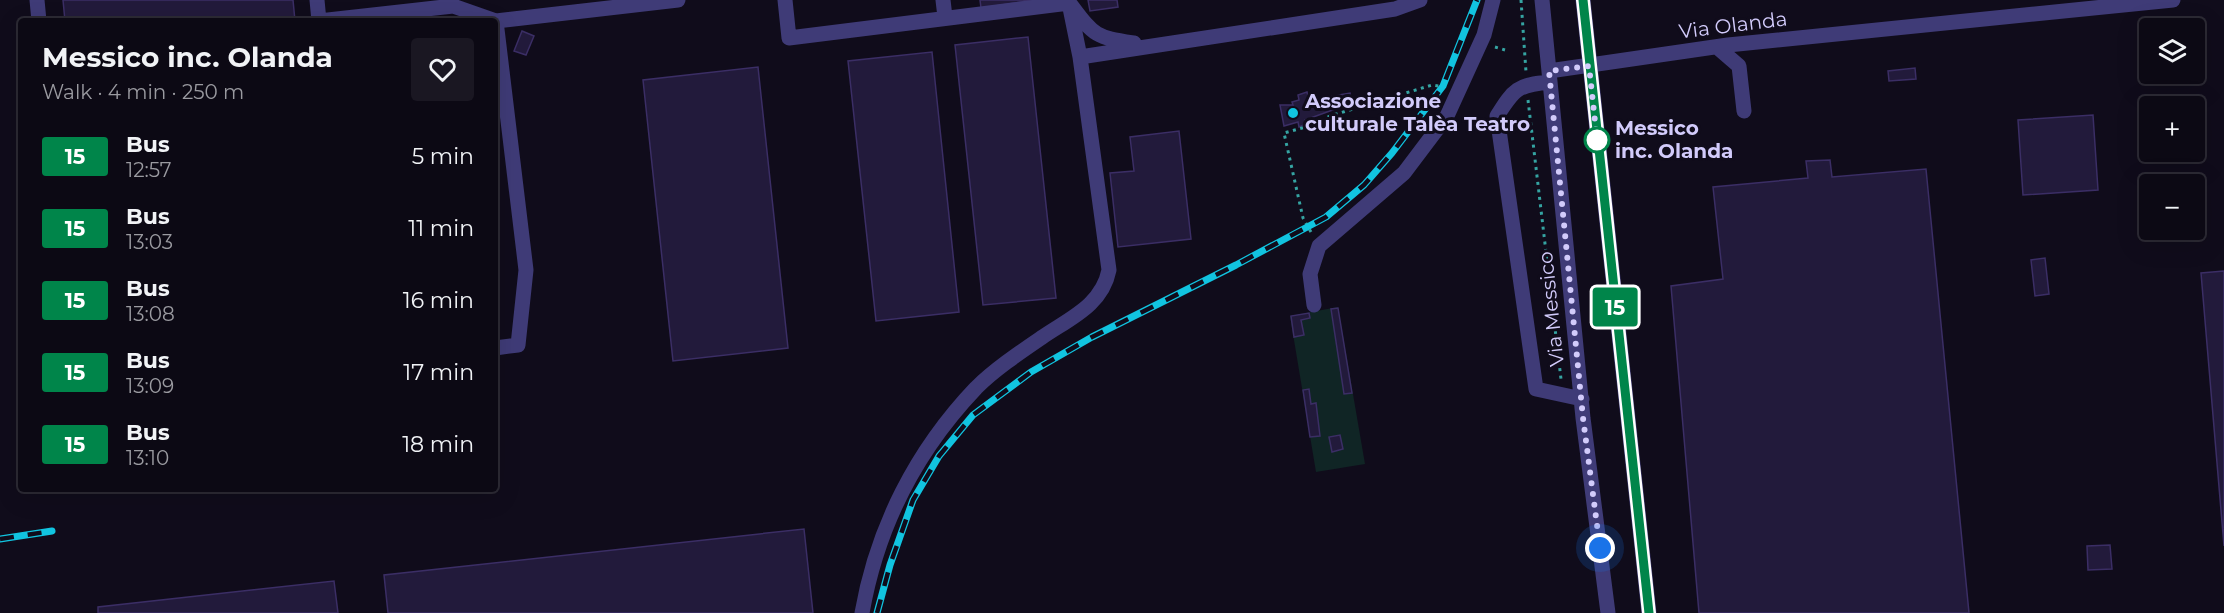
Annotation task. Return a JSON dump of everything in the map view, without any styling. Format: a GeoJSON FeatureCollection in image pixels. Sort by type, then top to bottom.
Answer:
{"type":"FeatureCollection","features":[{"type":"Feature","properties":{"kind":"street"},"geometry":{"type":"LineString","coordinates":[[37,0],[39,18]]}},
{"type":"Feature","properties":{"kind":"street"},"geometry":{"type":"LineString","coordinates":[[317,0],[319,18]]}},
{"type":"Feature","properties":{"kind":"street"},"geometry":{"type":"LineString","coordinates":[[498,21],[610,4],[678,0]]}},
{"type":"Feature","properties":{"kind":"street"},"geometry":{"type":"LineString","coordinates":[[785,0],[789,38],[1069,2]]}},
{"type":"Feature","properties":{"kind":"street"},"geometry":{"type":"LineString","coordinates":[[943,0],[945,17]]}},
{"type":"Feature","properties":{"kind":"street"},"geometry":{"type":"LineString","coordinates":[[1080,57],[1395,9],[1420,0]]}},
{"type":"Feature","properties":{"kind":"street"},"geometry":{"type":"LineString","coordinates":[[1314,305],[1310,274],[1319,246],[1404,173],[1447,116],[1484,35],[1493,0]]}},
{"type":"Feature","properties":{"kind":"street","name":"Via Messico"},"geometry":{"type":"LineString","coordinates":[[1542,0],[1582,399],[1608,613]]}},
{"type":"Feature","properties":{"kind":"street"},"geometry":{"type":"LineString","coordinates":[[1583,0],[1649,613]]}},
{"type":"Feature","properties":{"kind":"street","name":"Via Olanda"},"geometry":{"type":"LineString","coordinates":[[1526,84],[1589,66],[1717,47],[2173,0]]}},
{"type":"Feature","properties":{"kind":"street"},"geometry":{"type":"LineString","coordinates":[[1069,2],[1084,22],[1104,39],[1148,45]]}},
{"type":"Feature","properties":{"kind":"street"},"geometry":{"type":"LineString","coordinates":[[862,613],[868,578],[882,534],[898,498],[921,458],[977,387],[1041,337],[1078,314],[1106,284],[1109,270],[1080,57],[1069,2]]}},
{"type":"Feature","properties":{"kind":"street"},"geometry":{"type":"LineString","coordinates":[[346,18],[453,6],[487,18]]}},
{"type":"Feature","properties":{"kind":"street"},"geometry":{"type":"LineString","coordinates":[[498,38],[526,270],[518,345],[498,348]]}},
{"type":"Feature","properties":{"kind":"street"},"geometry":{"type":"LineString","coordinates":[[1717,47],[1739,66],[1744,111]]}},
{"type":"Feature","properties":{"kind":"street"},"geometry":{"type":"LineString","coordinates":[[1526,84],[1513,91],[1497,116],[1536,389],[1582,399]]}},
{"type":"Feature","properties":{"kind":"path"},"geometry":{"type":"LineString","coordinates":[[1521,0],[1526,84],[1563,394]]}},
{"type":"Feature","properties":{"kind":"path"},"geometry":{"type":"LineString","coordinates":[[1319,246],[1303,218],[1284,133],[1313,125],[1330,116],[1432,85],[1458,91]]}},
{"type":"Feature","properties":{"kind":"green space"},"geometry":{"type":"Polygon","coordinates":[[[1338,307],[1365,464],[1316,472],[1290,316],[1338,307]]]}},
{"type":"Feature","properties":{"kind":"building"},"geometry":{"type":"Polygon","coordinates":[[[63,0],[293,0],[295,18],[65,18],[63,0]]]}},
{"type":"Feature","properties":{"kind":"building"},"geometry":{"type":"Polygon","coordinates":[[[980,0],[1034,0],[981,8],[980,0]]]}},
{"type":"Feature","properties":{"kind":"building"},"geometry":{"type":"Polygon","coordinates":[[[1088,0],[1117,0],[1118,7],[1090,11],[1088,0]]]}},
{"type":"Feature","properties":{"kind":"building"},"geometry":{"type":"Polygon","coordinates":[[[522,31],[534,36],[526,55],[514,51],[522,31]]]}},
{"type":"Feature","properties":{"kind":"building"},"geometry":{"type":"Polygon","coordinates":[[[1028,37],[1056,298],[983,305],[955,45],[1028,37]]]}},
{"type":"Feature","properties":{"kind":"building"},"geometry":{"type":"Polygon","coordinates":[[[932,52],[959,312],[876,321],[848,61],[932,52]]]}},
{"type":"Feature","properties":{"kind":"building"},"geometry":{"type":"Polygon","coordinates":[[[758,67],[788,348],[673,361],[643,80],[758,67]]]}},
{"type":"Feature","properties":{"kind":"building"},"geometry":{"type":"Polygon","coordinates":[[[1915,68],[1916,79],[1889,81],[1888,71],[1915,68]]]}},
{"type":"Feature","properties":{"kind":"building"},"geometry":{"type":"Polygon","coordinates":[[[1307,92],[1309,100],[1350,93],[1352,103],[1305,120],[1306,124],[1299,127],[1298,122],[1284,126],[1280,105],[1293,105],[1292,102],[1299,100],[1298,95],[1307,92]]]}},
{"type":"Feature","properties":{"kind":"building"},"geometry":{"type":"Polygon","coordinates":[[[2093,115],[2098,190],[2023,195],[2018,120],[2093,115]]]}},
{"type":"Feature","properties":{"kind":"building"},"geometry":{"type":"Polygon","coordinates":[[[1179,131],[1191,239],[1118,247],[1110,173],[1134,171],[1130,137],[1179,131]]]}},
{"type":"Feature","properties":{"kind":"building"},"geometry":{"type":"Polygon","coordinates":[[[1830,160],[1832,177],[1926,169],[1969,613],[1699,613],[1671,286],[1723,279],[1713,187],[1808,178],[1806,161],[1830,160]]]}},
{"type":"Feature","properties":{"kind":"building"},"geometry":{"type":"Polygon","coordinates":[[[2045,258],[2049,294],[2035,296],[2031,260],[2045,258]]]}},
{"type":"Feature","properties":{"kind":"building"},"geometry":{"type":"Polygon","coordinates":[[[2224,271],[2224,546],[2201,273],[2224,271]]]}},
{"type":"Feature","properties":{"kind":"building"},"geometry":{"type":"Polygon","coordinates":[[[1338,308],[1352,393],[1344,394],[1331,309],[1338,308]]]}},
{"type":"Feature","properties":{"kind":"building"},"geometry":{"type":"Polygon","coordinates":[[[1309,313],[1310,318],[1301,320],[1304,335],[1294,337],[1291,316],[1309,313]]]}},
{"type":"Feature","properties":{"kind":"building"},"geometry":{"type":"Polygon","coordinates":[[[1309,389],[1311,404],[1316,403],[1320,436],[1310,437],[1303,390],[1309,389]]]}},
{"type":"Feature","properties":{"kind":"building"},"geometry":{"type":"Polygon","coordinates":[[[1340,435],[1343,449],[1332,452],[1329,437],[1340,435]]]}},
{"type":"Feature","properties":{"kind":"building"},"geometry":{"type":"Polygon","coordinates":[[[804,529],[813,613],[388,613],[384,575],[804,529]]]}},
{"type":"Feature","properties":{"kind":"building"},"geometry":{"type":"Polygon","coordinates":[[[2110,545],[2112,569],[2088,570],[2087,546],[2110,545]]]}},
{"type":"Feature","properties":{"kind":"building"},"geometry":{"type":"Polygon","coordinates":[[[334,581],[338,613],[98,613],[98,607],[334,581]]]}},
{"type":"Feature","properties":{"kind":"railway"},"geometry":{"type":"LineString","coordinates":[[877,613],[890,565],[913,500],[939,456],[973,415],[1031,372],[1092,337],[1326,217],[1364,185],[1392,153],[1443,86],[1477,0]]}},
{"type":"Feature","properties":{"kind":"railway"},"geometry":{"type":"LineString","coordinates":[[0,539],[52,531]]}},
{"type":"Feature","properties":{"kind":"bus line","name":"15"},"geometry":{"type":"LineString","coordinates":[[1583,0],[1649,613]]}},
{"type":"Feature","properties":{"kind":"place","name":"Associazione culturale Talèa Teatro"},"geometry":{"type":"Point","coordinates":[1293,113]}},
{"type":"Feature","properties":{"kind":"place","name":"Messico inc. Olanda"},"geometry":{"type":"Point","coordinates":[1597,140]}},
{"type":"Feature","properties":{"kind":"route"},"geometry":{"type":"LineString","coordinates":[[1597,140],[1589,66],[1549,71],[1583,418],[1600,548]]}}]}
